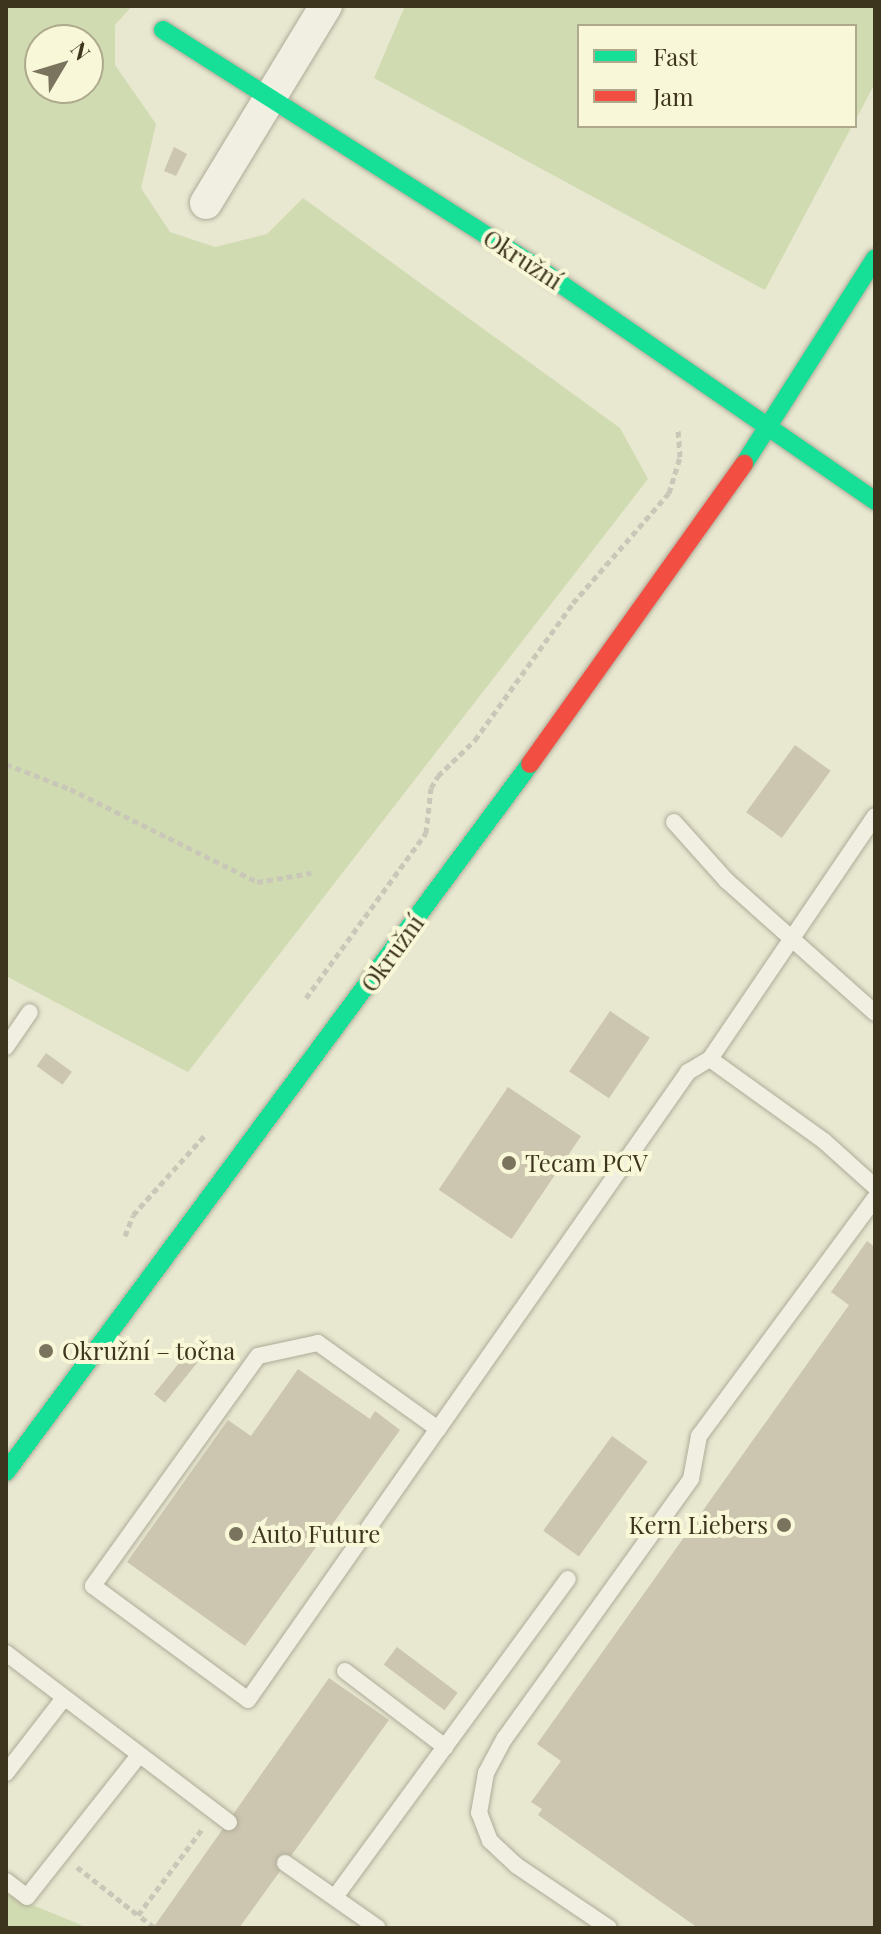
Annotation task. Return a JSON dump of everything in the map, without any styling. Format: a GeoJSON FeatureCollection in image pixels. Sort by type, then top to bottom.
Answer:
{"type":"FeatureCollection","features":[{"type":"Feature","properties":{"kind":"main road","name":"Okružní"},"geometry":{"type":"LineString","coordinates":[[163,30],[529,262],[770,428]]}},
{"type":"Feature","properties":{"kind":"main road","name":"Okružní"},"geometry":{"type":"LineString","coordinates":[[6,1472],[565,717],[770,428],[875,258]]}},
{"type":"Feature","properties":{"kind":"main road"},"geometry":{"type":"LineString","coordinates":[[770,428],[875,501]]}},
{"type":"Feature","properties":{"kind":"street"},"geometry":{"type":"LineString","coordinates":[[206,203],[326,6]]}},
{"type":"Feature","properties":{"kind":"lane"},"geometry":{"type":"LineString","coordinates":[[438,1429],[318,1343],[258,1356],[93,1586],[248,1700],[438,1429],[688,1072],[710,1059],[875,816]]}},
{"type":"Feature","properties":{"kind":"lane"},"geometry":{"type":"LineString","coordinates":[[674,822],[727,881],[793,936],[875,1013]]}},
{"type":"Feature","properties":{"kind":"lane"},"geometry":{"type":"LineString","coordinates":[[6,1047],[30,1012]]}},
{"type":"Feature","properties":{"kind":"lane"},"geometry":{"type":"LineString","coordinates":[[710,1059],[824,1141],[875,1187]]}},
{"type":"Feature","properties":{"kind":"lane"},"geometry":{"type":"LineString","coordinates":[[609,1928],[517,1866],[490,1841],[479,1813],[486,1773],[505,1738],[691,1479],[699,1436],[875,1198]]}},
{"type":"Feature","properties":{"kind":"lane"},"geometry":{"type":"LineString","coordinates":[[335,1897],[568,1579]]}},
{"type":"Feature","properties":{"kind":"lane"},"geometry":{"type":"LineString","coordinates":[[6,1653],[229,1822]]}},
{"type":"Feature","properties":{"kind":"lane"},"geometry":{"type":"LineString","coordinates":[[345,1671],[445,1747]]}},
{"type":"Feature","properties":{"kind":"lane"},"geometry":{"type":"LineString","coordinates":[[6,1773],[64,1698]]}},
{"type":"Feature","properties":{"kind":"lane"},"geometry":{"type":"LineString","coordinates":[[6,1881],[27,1897],[139,1755]]}},
{"type":"Feature","properties":{"kind":"lane"},"geometry":{"type":"LineString","coordinates":[[285,1863],[378,1928]]}},
{"type":"Feature","properties":{"kind":"path"},"geometry":{"type":"LineString","coordinates":[[299,1007],[426,833],[431,788],[438,776],[475,740],[573,603],[669,493],[680,457],[678,430]]}},
{"type":"Feature","properties":{"kind":"path"},"geometry":{"type":"LineString","coordinates":[[6,764],[70,789],[257,882],[311,873]]}},
{"type":"Feature","properties":{"kind":"path"},"geometry":{"type":"LineString","coordinates":[[125,1236],[133,1215],[208,1132]]}},
{"type":"Feature","properties":{"kind":"path"},"geometry":{"type":"LineString","coordinates":[[138,1915],[214,1812]]}},
{"type":"Feature","properties":{"kind":"path"},"geometry":{"type":"LineString","coordinates":[[61,1854],[154,1927]]}},
{"type":"Feature","properties":{"kind":"green space"},"geometry":{"type":"Polygon","coordinates":[[[6,6],[132,6],[115,25],[115,65],[156,124],[141,188],[170,232],[215,247],[267,234],[303,198],[620,428],[648,479],[188,1072],[6,976],[6,6]]]}},
{"type":"Feature","properties":{"kind":"green space"},"geometry":{"type":"Polygon","coordinates":[[[405,6],[875,6],[875,83],[857,117],[857,24],[577,24],[577,128],[851,128],[765,290],[374,78],[405,6]]]}},
{"type":"Feature","properties":{"kind":"green space"},"geometry":{"type":"Polygon","coordinates":[[[6,1894],[81,1925],[83,1928],[6,1928],[6,1894]]]}},
{"type":"Feature","properties":{"kind":"building"},"geometry":{"type":"Polygon","coordinates":[[[174,147],[187,154],[176,176],[164,171],[174,147]]]}},
{"type":"Feature","properties":{"kind":"building"},"geometry":{"type":"Polygon","coordinates":[[[795,745],[831,771],[782,838],[746,812],[795,745]]]}},
{"type":"Feature","properties":{"kind":"building"},"geometry":{"type":"Polygon","coordinates":[[[610,1011],[650,1038],[609,1098],[569,1072],[610,1011]]]}},
{"type":"Feature","properties":{"kind":"building"},"geometry":{"type":"Polygon","coordinates":[[[46,1053],[72,1072],[62,1085],[37,1066],[46,1053]]]}},
{"type":"Feature","properties":{"kind":"building","name":"Tecam PCV"},"geometry":{"type":"Polygon","coordinates":[[[508,1087],[581,1136],[512,1239],[439,1190],[508,1087]]]}},
{"type":"Feature","properties":{"kind":"building","name":"Kern Liebers"},"geometry":{"type":"Polygon","coordinates":[[[867,1241],[875,1247],[875,1928],[698,1928],[538,1815],[542,1809],[531,1802],[561,1761],[537,1744],[849,1305],[831,1292],[867,1241]]]}},
{"type":"Feature","properties":{"kind":"building"},"geometry":{"type":"Polygon","coordinates":[[[188,1352],[199,1361],[165,1403],[154,1394],[188,1352]]]}},
{"type":"Feature","properties":{"kind":"building","name":"Auto Future"},"geometry":{"type":"Polygon","coordinates":[[[298,1369],[370,1419],[375,1411],[400,1430],[245,1646],[127,1562],[228,1420],[251,1436],[298,1369]]]}},
{"type":"Feature","properties":{"kind":"building"},"geometry":{"type":"Polygon","coordinates":[[[612,1436],[648,1462],[579,1557],[543,1531],[612,1436]]]}},
{"type":"Feature","properties":{"kind":"building"},"geometry":{"type":"Polygon","coordinates":[[[397,1647],[458,1693],[444,1710],[384,1665],[397,1647]]]}},
{"type":"Feature","properties":{"kind":"building"},"geometry":{"type":"Polygon","coordinates":[[[329,1678],[389,1720],[239,1928],[153,1928],[329,1678]]]}},
{"type":"Feature","properties":{"kind":"traffic: fast"},"geometry":{"type":"LineString","coordinates":[[163,30],[529,262],[875,501]]}},
{"type":"Feature","properties":{"kind":"traffic: fast"},"geometry":{"type":"LineString","coordinates":[[744,464],[875,258]]}},
{"type":"Feature","properties":{"kind":"traffic: fast"},"geometry":{"type":"LineString","coordinates":[[6,1472],[530,764]]}},
{"type":"Feature","properties":{"kind":"traffic: jam"},"geometry":{"type":"LineString","coordinates":[[530,764],[744,464]]}},
{"type":"Feature","properties":{"kind":"place","name":"Tecam PCV"},"geometry":{"type":"Point","coordinates":[509,1163]}},
{"type":"Feature","properties":{"kind":"place","name":"Okružní – točna"},"geometry":{"type":"Point","coordinates":[46,1351]}},
{"type":"Feature","properties":{"kind":"place","name":"Kern Liebers"},"geometry":{"type":"Point","coordinates":[784,1525]}},
{"type":"Feature","properties":{"kind":"place","name":"Auto Future"},"geometry":{"type":"Point","coordinates":[236,1534]}}]}
